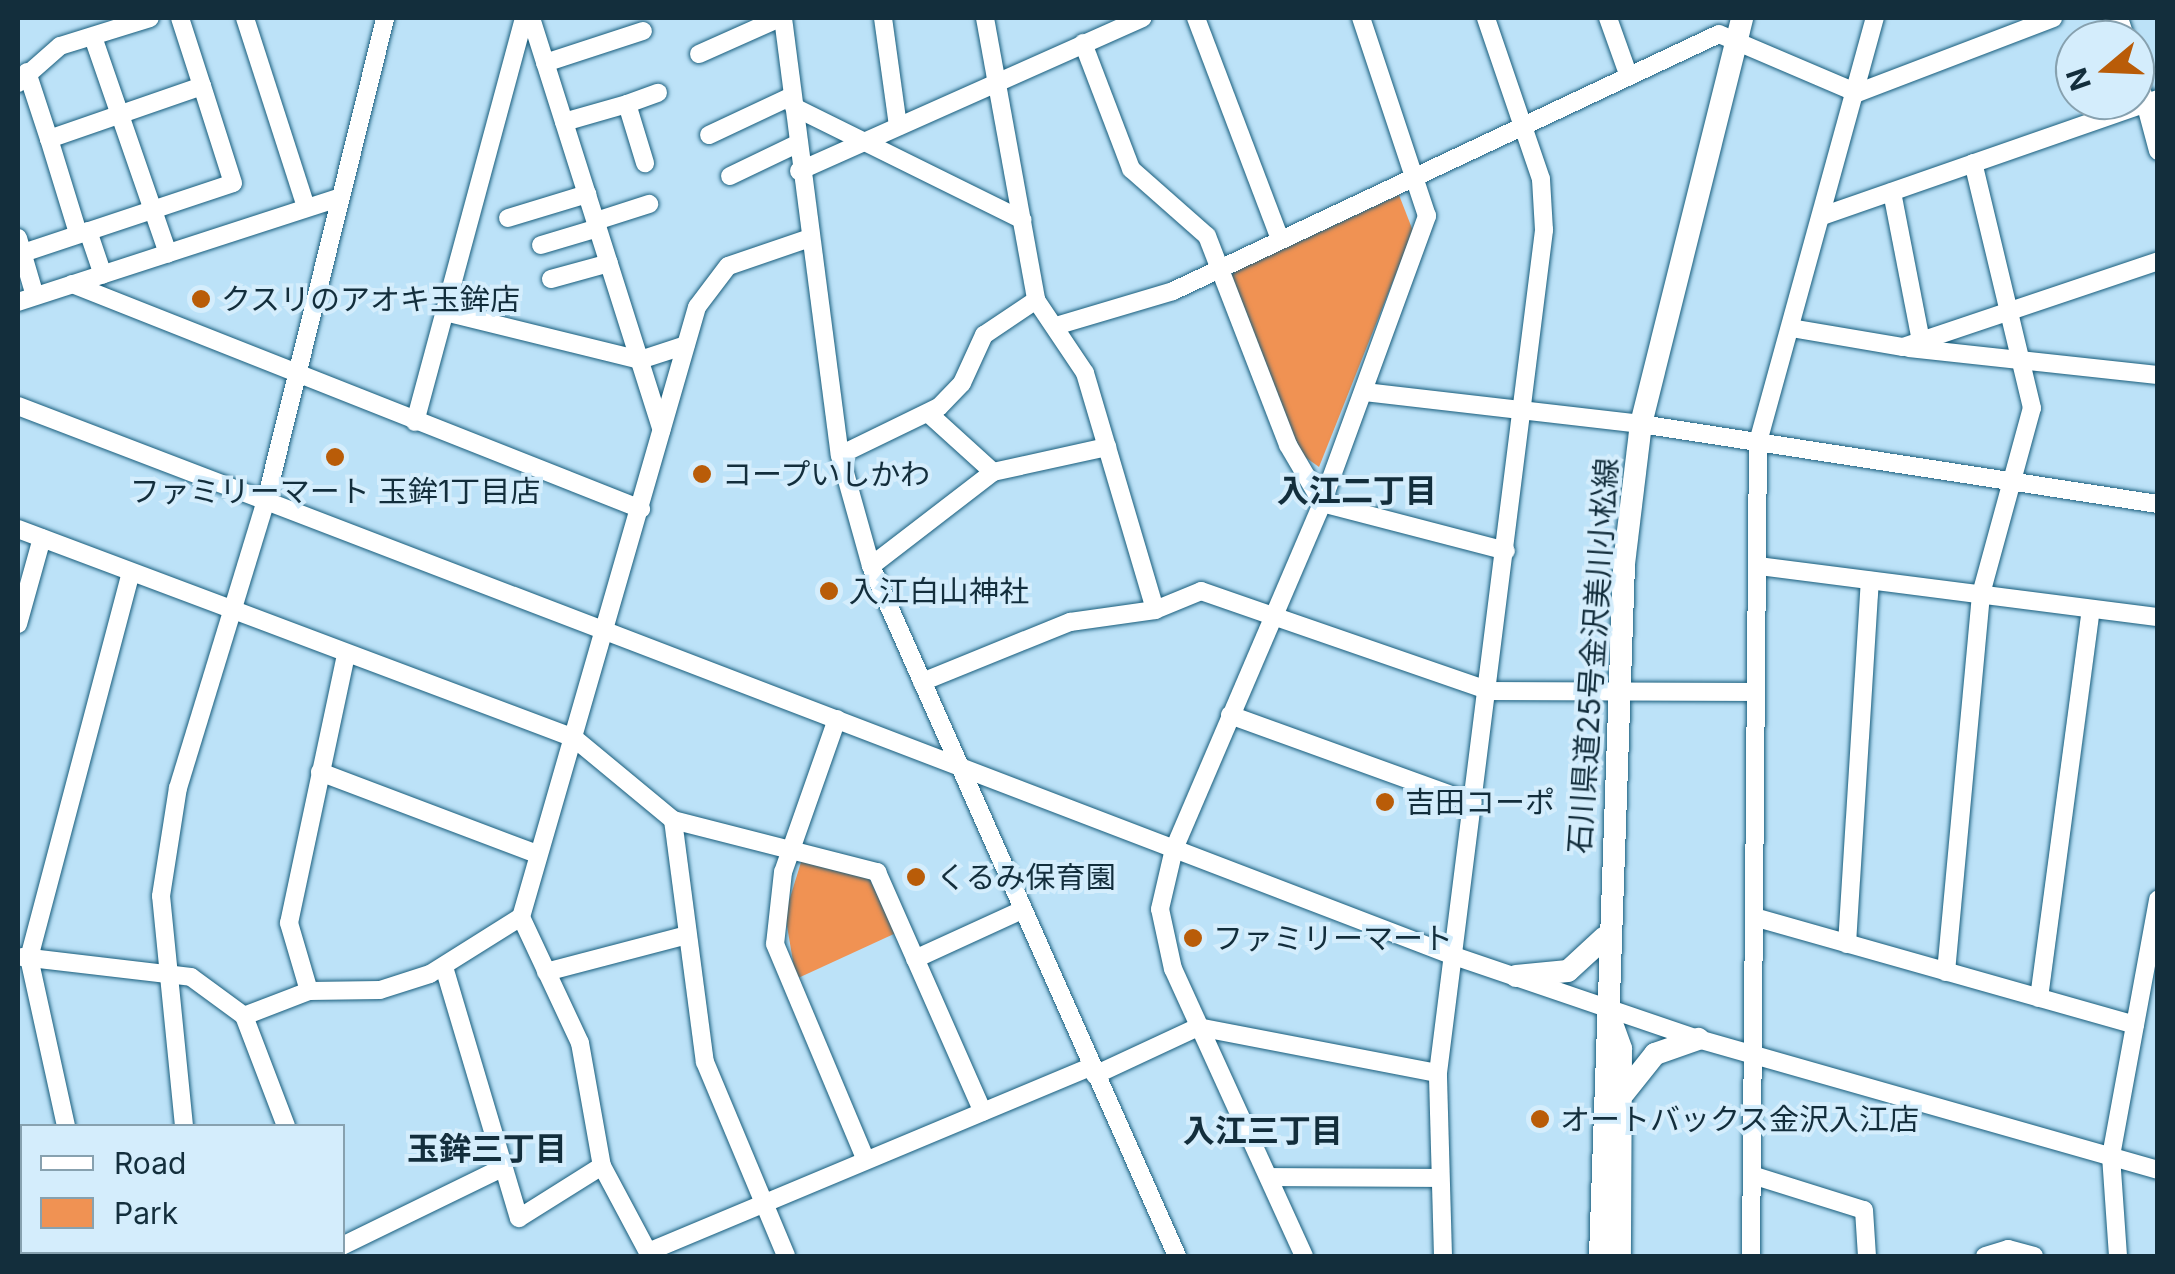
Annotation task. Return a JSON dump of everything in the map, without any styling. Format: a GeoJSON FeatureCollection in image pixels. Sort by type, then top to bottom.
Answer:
{"type":"FeatureCollection","features":[{"type":"Feature","properties":{"kind":"main road","name":"石川県道25号金沢美川小松線"},"geometry":{"type":"LineString","coordinates":[[1600,1256],[1607,1010],[1605,937],[1616,689],[1641,424],[1739,28]]}},
{"type":"Feature","properties":{"kind":"main road"},"geometry":{"type":"LineString","coordinates":[[1516,976],[1568,971],[1605,937]]}},
{"type":"Feature","properties":{"kind":"main road","name":"石川県道25号金沢美川小松線"},"geometry":{"type":"LineString","coordinates":[[1607,1010],[1623,1096],[1620,1256]]}},
{"type":"Feature","properties":{"kind":"main road"},"geometry":{"type":"LineString","coordinates":[[1623,1096],[1654,1054],[1698,1038]]}},
{"type":"Feature","properties":{"kind":"street"},"geometry":{"type":"LineString","coordinates":[[102,275],[22,77],[60,46],[150,18]]}},
{"type":"Feature","properties":{"kind":"street"},"geometry":{"type":"LineString","coordinates":[[180,18],[233,183],[83,232],[20,245],[26,299],[339,198]]}},
{"type":"Feature","properties":{"kind":"street"},"geometry":{"type":"LineString","coordinates":[[245,18],[306,207]]}},
{"type":"Feature","properties":{"kind":"street"},"geometry":{"type":"LineString","coordinates":[[184,1124],[163,972],[162,896],[178,788],[266,500],[384,18]]}},
{"type":"Feature","properties":{"kind":"street"},"geometry":{"type":"LineString","coordinates":[[528,18],[662,430]]}},
{"type":"Feature","properties":{"kind":"street"},"geometry":{"type":"LineString","coordinates":[[414,422],[528,18]]}},
{"type":"Feature","properties":{"kind":"street"},"geometry":{"type":"LineString","coordinates":[[699,54],[781,18],[799,143],[807,239],[840,454],[871,566],[952,758],[1177,1256]]}},
{"type":"Feature","properties":{"kind":"street"},"geometry":{"type":"LineString","coordinates":[[883,18],[898,126]]}},
{"type":"Feature","properties":{"kind":"street"},"geometry":{"type":"LineString","coordinates":[[985,18],[1000,80],[1036,300],[1059,326],[1108,447],[1155,610]]}},
{"type":"Feature","properties":{"kind":"street"},"geometry":{"type":"LineString","coordinates":[[799,172],[1142,18]]}},
{"type":"Feature","properties":{"kind":"street"},"geometry":{"type":"LineString","coordinates":[[1196,18],[1280,239]]}},
{"type":"Feature","properties":{"kind":"street"},"geometry":{"type":"LineString","coordinates":[[1304,1256],[1198,1027],[1162,938],[1174,849],[1322,503],[1419,250],[1427,216],[1420,173],[1360,18]]}},
{"type":"Feature","properties":{"kind":"street"},"geometry":{"type":"LineString","coordinates":[[1444,1256],[1438,1178],[1438,1073],[1489,692],[1544,230],[1542,179],[1486,18]]}},
{"type":"Feature","properties":{"kind":"street"},"geometry":{"type":"LineString","coordinates":[[1608,18],[1627,71]]}},
{"type":"Feature","properties":{"kind":"street"},"geometry":{"type":"LineString","coordinates":[[1751,1256],[1747,1052],[1754,917],[1752,692],[1760,566],[1758,442],[1875,18]]}},
{"type":"Feature","properties":{"kind":"street"},"geometry":{"type":"LineString","coordinates":[[1059,326],[1218,268],[1524,124],[1627,71],[1719,34],[1739,28],[1857,92],[2053,18]]}},
{"type":"Feature","properties":{"kind":"street"},"geometry":{"type":"LineString","coordinates":[[545,63],[643,30]]}},
{"type":"Feature","properties":{"kind":"street"},"geometry":{"type":"LineString","coordinates":[[93,37],[168,254]]}},
{"type":"Feature","properties":{"kind":"street"},"geometry":{"type":"LineString","coordinates":[[1082,43],[1131,169],[1207,236],[1288,445],[1322,503],[1506,551]]}},
{"type":"Feature","properties":{"kind":"street"},"geometry":{"type":"LineString","coordinates":[[49,139],[202,86]]}},
{"type":"Feature","properties":{"kind":"street"},"geometry":{"type":"LineString","coordinates":[[564,122],[658,93]]}},
{"type":"Feature","properties":{"kind":"street"},"geometry":{"type":"LineString","coordinates":[[709,134],[793,102],[1023,220]]}},
{"type":"Feature","properties":{"kind":"street"},"geometry":{"type":"LineString","coordinates":[[627,104],[644,162]]}},
{"type":"Feature","properties":{"kind":"street"},"geometry":{"type":"LineString","coordinates":[[1822,216],[2098,120]]}},
{"type":"Feature","properties":{"kind":"street"},"geometry":{"type":"LineString","coordinates":[[2155,120],[2158,150]]}},
{"type":"Feature","properties":{"kind":"street"},"geometry":{"type":"LineString","coordinates":[[730,176],[799,143]]}},
{"type":"Feature","properties":{"kind":"street"},"geometry":{"type":"LineString","coordinates":[[1946,972],[1981,594],[2032,408],[2012,310],[1973,163]]}},
{"type":"Feature","properties":{"kind":"street"},"geometry":{"type":"LineString","coordinates":[[1892,192],[1912,344]]}},
{"type":"Feature","properties":{"kind":"street"},"geometry":{"type":"LineString","coordinates":[[508,218],[587,194]]}},
{"type":"Feature","properties":{"kind":"street"},"geometry":{"type":"LineString","coordinates":[[541,245],[649,204]]}},
{"type":"Feature","properties":{"kind":"street"},"geometry":{"type":"LineString","coordinates":[[807,239],[728,266],[697,307],[641,508],[601,628],[574,738],[536,854],[521,917],[580,1043],[602,1166],[648,1254],[763,1202],[1198,1027],[1438,1073]]}},
{"type":"Feature","properties":{"kind":"street"},"geometry":{"type":"LineString","coordinates":[[1912,344],[2158,261]]}},
{"type":"Feature","properties":{"kind":"street"},"geometry":{"type":"LineString","coordinates":[[551,279],[609,263]]}},
{"type":"Feature","properties":{"kind":"street"},"geometry":{"type":"LineString","coordinates":[[72,284],[414,422],[641,508]]}},
{"type":"Feature","properties":{"kind":"street"},"geometry":{"type":"LineString","coordinates":[[840,454],[928,412],[962,383],[984,335],[1036,300]]}},
{"type":"Feature","properties":{"kind":"street"},"geometry":{"type":"LineString","coordinates":[[446,312],[640,360],[686,345]]}},
{"type":"Feature","properties":{"kind":"street"},"geometry":{"type":"LineString","coordinates":[[1792,328],[2158,375]]}},
{"type":"Feature","properties":{"kind":"street"},"geometry":{"type":"LineString","coordinates":[[1365,392],[1641,424],[2158,504]]}},
{"type":"Feature","properties":{"kind":"street"},"geometry":{"type":"LineString","coordinates":[[18,406],[838,719],[952,758],[1174,849],[1451,955],[1698,1038],[2158,1170]]}},
{"type":"Feature","properties":{"kind":"street"},"geometry":{"type":"LineString","coordinates":[[928,412],[993,472]]}},
{"type":"Feature","properties":{"kind":"street"},"geometry":{"type":"LineString","coordinates":[[871,566],[993,472],[1108,447]]}},
{"type":"Feature","properties":{"kind":"street"},"geometry":{"type":"LineString","coordinates":[[18,529],[574,738],[674,820],[792,847],[877,872],[982,1112]]}},
{"type":"Feature","properties":{"kind":"street"},"geometry":{"type":"LineString","coordinates":[[18,624],[42,538]]}},
{"type":"Feature","properties":{"kind":"street"},"geometry":{"type":"LineString","coordinates":[[1760,566],[2158,617]]}},
{"type":"Feature","properties":{"kind":"street"},"geometry":{"type":"LineString","coordinates":[[65,1124],[23,957],[132,572]]}},
{"type":"Feature","properties":{"kind":"street"},"geometry":{"type":"LineString","coordinates":[[1847,944],[1870,581]]}},
{"type":"Feature","properties":{"kind":"street"},"geometry":{"type":"LineString","coordinates":[[922,682],[1070,622],[1155,610],[1201,591],[1274,610],[1489,692],[1752,692]]}},
{"type":"Feature","properties":{"kind":"street"},"geometry":{"type":"LineString","coordinates":[[2039,998],[2091,608]]}},
{"type":"Feature","properties":{"kind":"street"},"geometry":{"type":"LineString","coordinates":[[309,991],[289,923],[346,655]]}},
{"type":"Feature","properties":{"kind":"street"},"geometry":{"type":"LineString","coordinates":[[1230,715],[1474,804]]}},
{"type":"Feature","properties":{"kind":"street"},"geometry":{"type":"LineString","coordinates":[[838,719],[792,847],[775,944],[866,1160]]}},
{"type":"Feature","properties":{"kind":"street"},"geometry":{"type":"LineString","coordinates":[[320,772],[536,854]]}},
{"type":"Feature","properties":{"kind":"street"},"geometry":{"type":"LineString","coordinates":[[674,820],[683,936],[704,1062],[786,1256]]}},
{"type":"Feature","properties":{"kind":"street"},"geometry":{"type":"LineString","coordinates":[[2118,1256],[2111,1156],[2158,900]]}},
{"type":"Feature","properties":{"kind":"street"},"geometry":{"type":"LineString","coordinates":[[915,959],[1022,910]]}},
{"type":"Feature","properties":{"kind":"street"},"geometry":{"type":"LineString","coordinates":[[244,1016],[309,991],[380,990],[444,967],[521,917]]}},
{"type":"Feature","properties":{"kind":"street"},"geometry":{"type":"LineString","coordinates":[[1754,917],[2135,1025]]}},
{"type":"Feature","properties":{"kind":"street"},"geometry":{"type":"LineString","coordinates":[[546,972],[683,936]]}},
{"type":"Feature","properties":{"kind":"street"},"geometry":{"type":"LineString","coordinates":[[23,957],[191,976],[244,1016],[285,1124]]}},
{"type":"Feature","properties":{"kind":"street"},"geometry":{"type":"LineString","coordinates":[[444,967],[492,1105],[500,1169],[519,1218],[602,1166]]}},
{"type":"Feature","properties":{"kind":"street"},"geometry":{"type":"LineString","coordinates":[[345,1250],[500,1169]]}},
{"type":"Feature","properties":{"kind":"street"},"geometry":{"type":"LineString","coordinates":[[1752,1175],[1864,1210],[1867,1256]]}},
{"type":"Feature","properties":{"kind":"street"},"geometry":{"type":"LineString","coordinates":[[1269,1177],[1438,1178]]}},
{"type":"Feature","properties":{"kind":"street"},"geometry":{"type":"LineString","coordinates":[[1984,1256],[2008,1249],[2034,1256]]}},
{"type":"Feature","properties":{"kind":"green space"},"geometry":{"type":"Polygon","coordinates":[[[1399,195],[1413,231],[1319,467],[1301,454],[1229,274],[1399,195]]]}},
{"type":"Feature","properties":{"kind":"green space"},"geometry":{"type":"Polygon","coordinates":[[[802,859],[868,876],[896,933],[796,979],[785,914],[802,859]]]}},
{"type":"Feature","properties":{"kind":"place","name":"クスリのアオキ玉鉾店"},"geometry":{"type":"Point","coordinates":[201,299]}},
{"type":"Feature","properties":{"kind":"place","name":"ファミリーマート 玉鉾1丁目店"},"geometry":{"type":"Point","coordinates":[335,457]}},
{"type":"Feature","properties":{"kind":"place","name":"コープいしかわ"},"geometry":{"type":"Point","coordinates":[702,474]}},
{"type":"Feature","properties":{"kind":"place","name":"入江白山神社"},"geometry":{"type":"Point","coordinates":[829,591]}},
{"type":"Feature","properties":{"kind":"place","name":"吉田コーポ"},"geometry":{"type":"Point","coordinates":[1385,802]}},
{"type":"Feature","properties":{"kind":"place","name":"くるみ保育園"},"geometry":{"type":"Point","coordinates":[916,877]}},
{"type":"Feature","properties":{"kind":"place","name":"ファミリーマート"},"geometry":{"type":"Point","coordinates":[1193,938]}},
{"type":"Feature","properties":{"kind":"place","name":"オートバックス金沢入江店"},"geometry":{"type":"Point","coordinates":[1540,1119]}},
{"type":"Feature","properties":{"kind":"district","name":"入江二丁目"},"geometry":{"type":"Point","coordinates":[1357,491]}},
{"type":"Feature","properties":{"kind":"district","name":"入江三丁目"},"geometry":{"type":"Point","coordinates":[1263,1131]}},
{"type":"Feature","properties":{"kind":"district","name":"玉鉾三丁目"},"geometry":{"type":"Point","coordinates":[487,1149]}}]}
